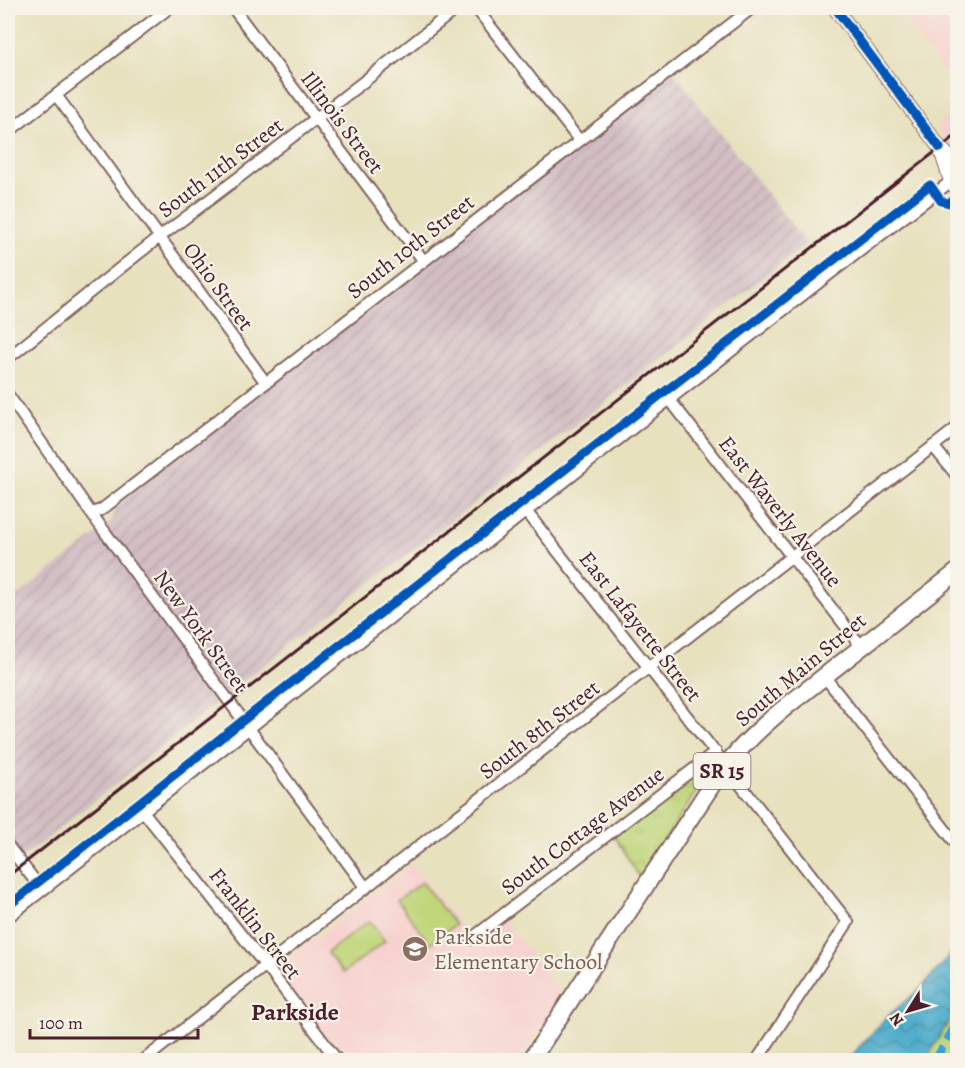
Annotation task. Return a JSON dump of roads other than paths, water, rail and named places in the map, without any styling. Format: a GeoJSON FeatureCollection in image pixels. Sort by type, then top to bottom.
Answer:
{"type":"FeatureCollection","features":[{"type":"Feature","properties":{"kind":"main road"},"geometry":{"type":"LineString","coordinates":[[835,8],[940,148],[957,166]]}},
{"type":"Feature","properties":{"kind":"main road"},"geometry":{"type":"LineString","coordinates":[[940,148],[955,182]]}},
{"type":"Feature","properties":{"kind":"main road","name":"South Main Street"},"geometry":{"type":"LineString","coordinates":[[531,1060],[721,759],[957,571]]}},
{"type":"Feature","properties":{"kind":"street"},"geometry":{"type":"LineString","coordinates":[[8,132],[169,8]]}},
{"type":"Feature","properties":{"kind":"street","name":"Illinois Street"},"geometry":{"type":"LineString","coordinates":[[232,8],[423,260]]}},
{"type":"Feature","properties":{"kind":"street","name":"South 11th Street"},"geometry":{"type":"LineString","coordinates":[[8,358],[457,8]]}},
{"type":"Feature","properties":{"kind":"street"},"geometry":{"type":"LineString","coordinates":[[476,8],[579,140]]}},
{"type":"Feature","properties":{"kind":"street","name":"South 10th Street"},"geometry":{"type":"LineString","coordinates":[[91,513],[101,510],[752,8]]}},
{"type":"Feature","properties":{"kind":"street","name":"Ohio Street"},"geometry":{"type":"LineString","coordinates":[[56,95],[266,383]]}},
{"type":"Feature","properties":{"kind":"street"},"geometry":{"type":"LineString","coordinates":[[8,917],[526,511],[955,182]]}},
{"type":"Feature","properties":{"kind":"street","name":"New York Street"},"geometry":{"type":"LineString","coordinates":[[8,395],[91,513],[366,888]]}},
{"type":"Feature","properties":{"kind":"street","name":"East Waverly Avenue"},"geometry":{"type":"LineString","coordinates":[[670,400],[861,646]]}},
{"type":"Feature","properties":{"kind":"street","name":"South 8th Street"},"geometry":{"type":"LineString","coordinates":[[144,1060],[957,427]]}},
{"type":"Feature","properties":{"kind":"street"},"geometry":{"type":"LineString","coordinates":[[933,446],[957,477]]}},
{"type":"Feature","properties":{"kind":"street","name":"East Lafayette Street"},"geometry":{"type":"LineString","coordinates":[[526,511],[848,922],[757,1060]]}},
{"type":"Feature","properties":{"kind":"street"},"geometry":{"type":"LineString","coordinates":[[824,676],[957,846]]}},
{"type":"Feature","properties":{"kind":"street","name":"South Cottage Avenue"},"geometry":{"type":"LineString","coordinates":[[471,939],[721,759]]}},
{"type":"Feature","properties":{"kind":"street","name":"Franklin Street"},"geometry":{"type":"LineString","coordinates":[[143,811],[337,1060]]}},
{"type":"Feature","properties":{"kind":"street"},"geometry":{"type":"LineString","coordinates":[[8,846],[42,890]]}},
{"type":"Feature","properties":{"kind":"water"},"geometry":{"type":"Polygon","coordinates":[[[957,946],[957,1007],[926,1060],[847,1060],[889,1015],[921,988],[957,946]]]}},
{"type":"Feature","properties":{"kind":"railway"},"geometry":{"type":"LineString","coordinates":[[8,876],[958,134]]}},
{"type":"Feature","properties":{"kind":"place","name":"Parkside Elementary School"},"geometry":{"type":"Point","coordinates":[415,949]}},
{"type":"Feature","properties":{"kind":"district","name":"Parkside"},"geometry":{"type":"Point","coordinates":[295,1012]}}]}
